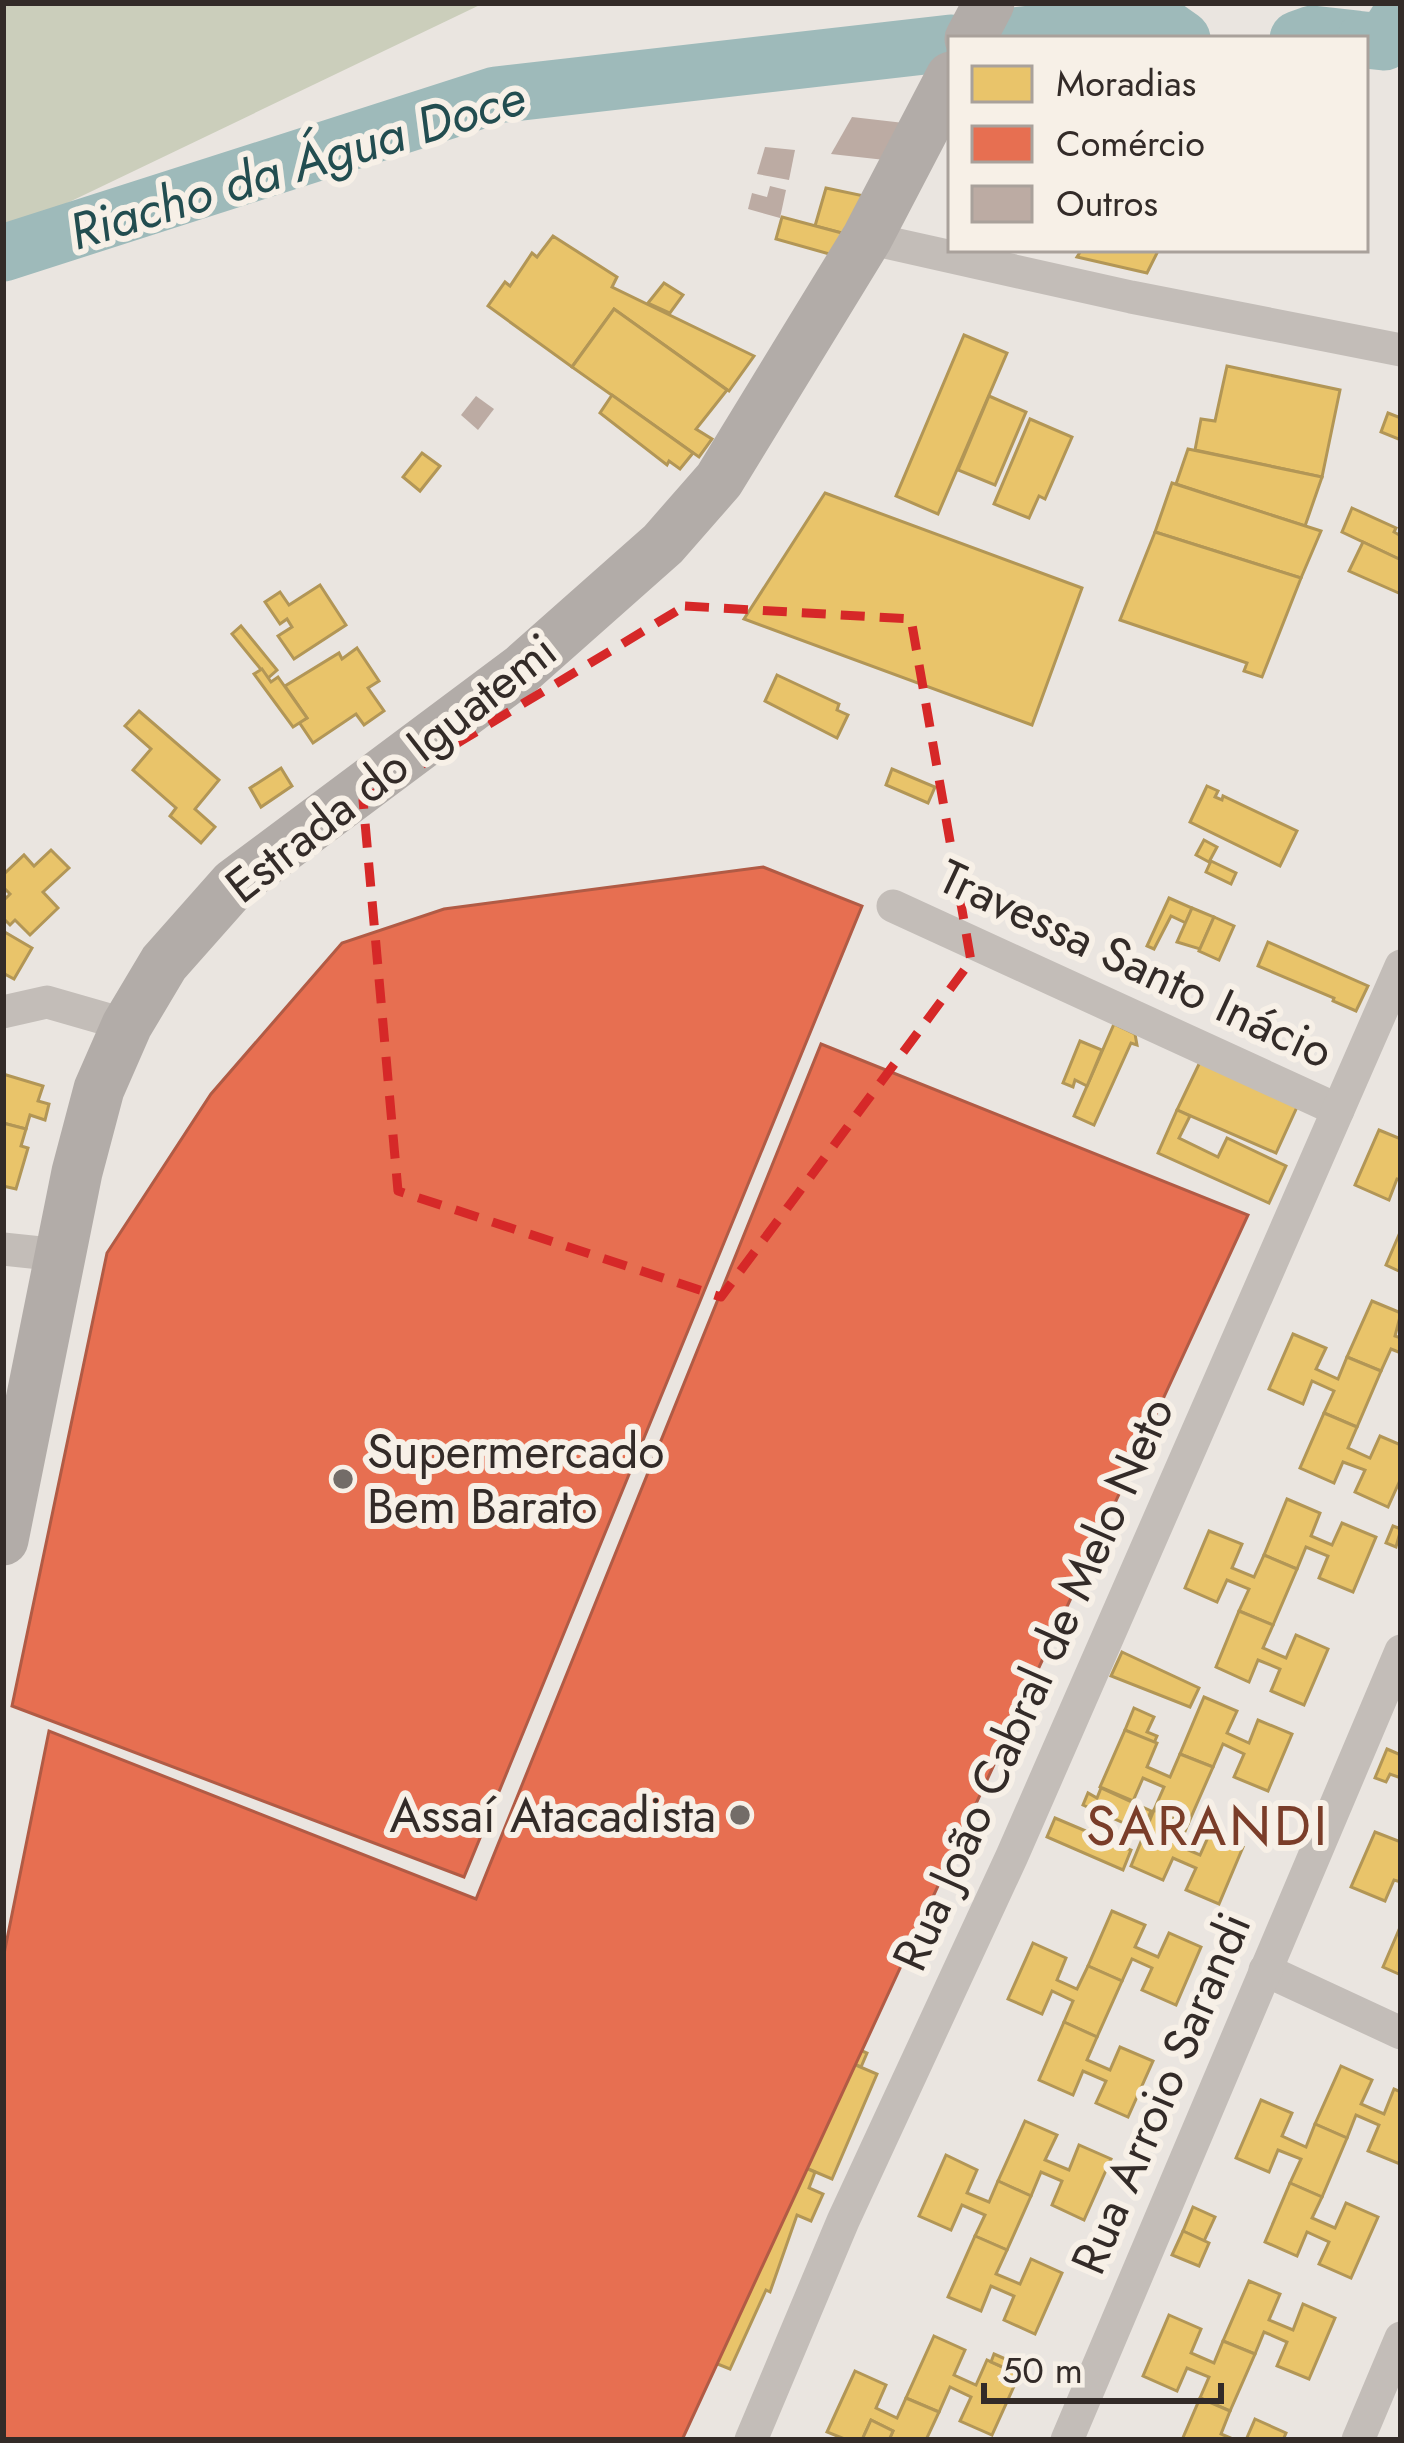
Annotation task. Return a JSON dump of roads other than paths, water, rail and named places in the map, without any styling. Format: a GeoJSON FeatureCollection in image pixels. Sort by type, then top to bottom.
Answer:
{"type":"FeatureCollection","features":[{"type":"Feature","properties":{"kind":"main road"},"geometry":{"type":"LineString","coordinates":[[972,36],[989,3]]}},
{"type":"Feature","properties":{"kind":"main road","name":"Estrada do Iguatemi"},"geometry":{"type":"LineString","coordinates":[[3,1540],[99,1089],[127,1025],[164,963],[234,884],[522,668],[663,544],[718,480],[867,238],[948,83]]}},
{"type":"Feature","properties":{"kind":"street"},"geometry":{"type":"LineString","coordinates":[[867,238],[1401,350]]}},
{"type":"Feature","properties":{"kind":"street","name":"Travessa Santo Inácio"},"geometry":{"type":"LineString","coordinates":[[893,906],[1338,1110]]}},
{"type":"Feature","properties":{"kind":"street","name":"Rua João Cabral de Melo Neto"},"geometry":{"type":"LineString","coordinates":[[751,2440],[843,2221],[1012,1856],[1401,966]]}},
{"type":"Feature","properties":{"kind":"street"},"geometry":{"type":"LineString","coordinates":[[3,1012],[47,1002],[127,1025]]}},
{"type":"Feature","properties":{"kind":"street"},"geometry":{"type":"LineString","coordinates":[[3,1249],[60,1256]]}},
{"type":"Feature","properties":{"kind":"street","name":"Rua Arroio Sarandi"},"geometry":{"type":"LineString","coordinates":[[1067,2440],[1401,1651]]}},
{"type":"Feature","properties":{"kind":"street"},"geometry":{"type":"LineString","coordinates":[[1265,1970],[1401,2033]]}},
{"type":"Feature","properties":{"kind":"street"},"geometry":{"type":"LineString","coordinates":[[1358,2440],[1401,2338]]}},
{"type":"Feature","properties":{"kind":"waterway","name":"Riacho da Água Doce"},"geometry":{"type":"LineString","coordinates":[[1368,40],[1384,42],[1401,15]]}},
{"type":"Feature","properties":{"kind":"waterway","name":"Riacho da Água Doce"},"geometry":{"type":"LineString","coordinates":[[1014,36],[1155,20],[1178,36]]}},
{"type":"Feature","properties":{"kind":"waterway","name":"Riacho da Água Doce"},"geometry":{"type":"LineString","coordinates":[[1306,36],[1330,36]]}},
{"type":"Feature","properties":{"kind":"waterway","name":"Riacho da Água Doce"},"geometry":{"type":"LineString","coordinates":[[3,253],[496,95],[948,43]]}},
{"type":"Feature","properties":{"kind":"place","name":"Supermercado Bem Barato"},"geometry":{"type":"Point","coordinates":[343,1479]}},
{"type":"Feature","properties":{"kind":"place","name":"Assaí Atacadista"},"geometry":{"type":"Point","coordinates":[740,1815]}},
{"type":"Feature","properties":{"kind":"district","name":"SARANDI"},"geometry":{"type":"Point","coordinates":[1208,1826]}}]}
